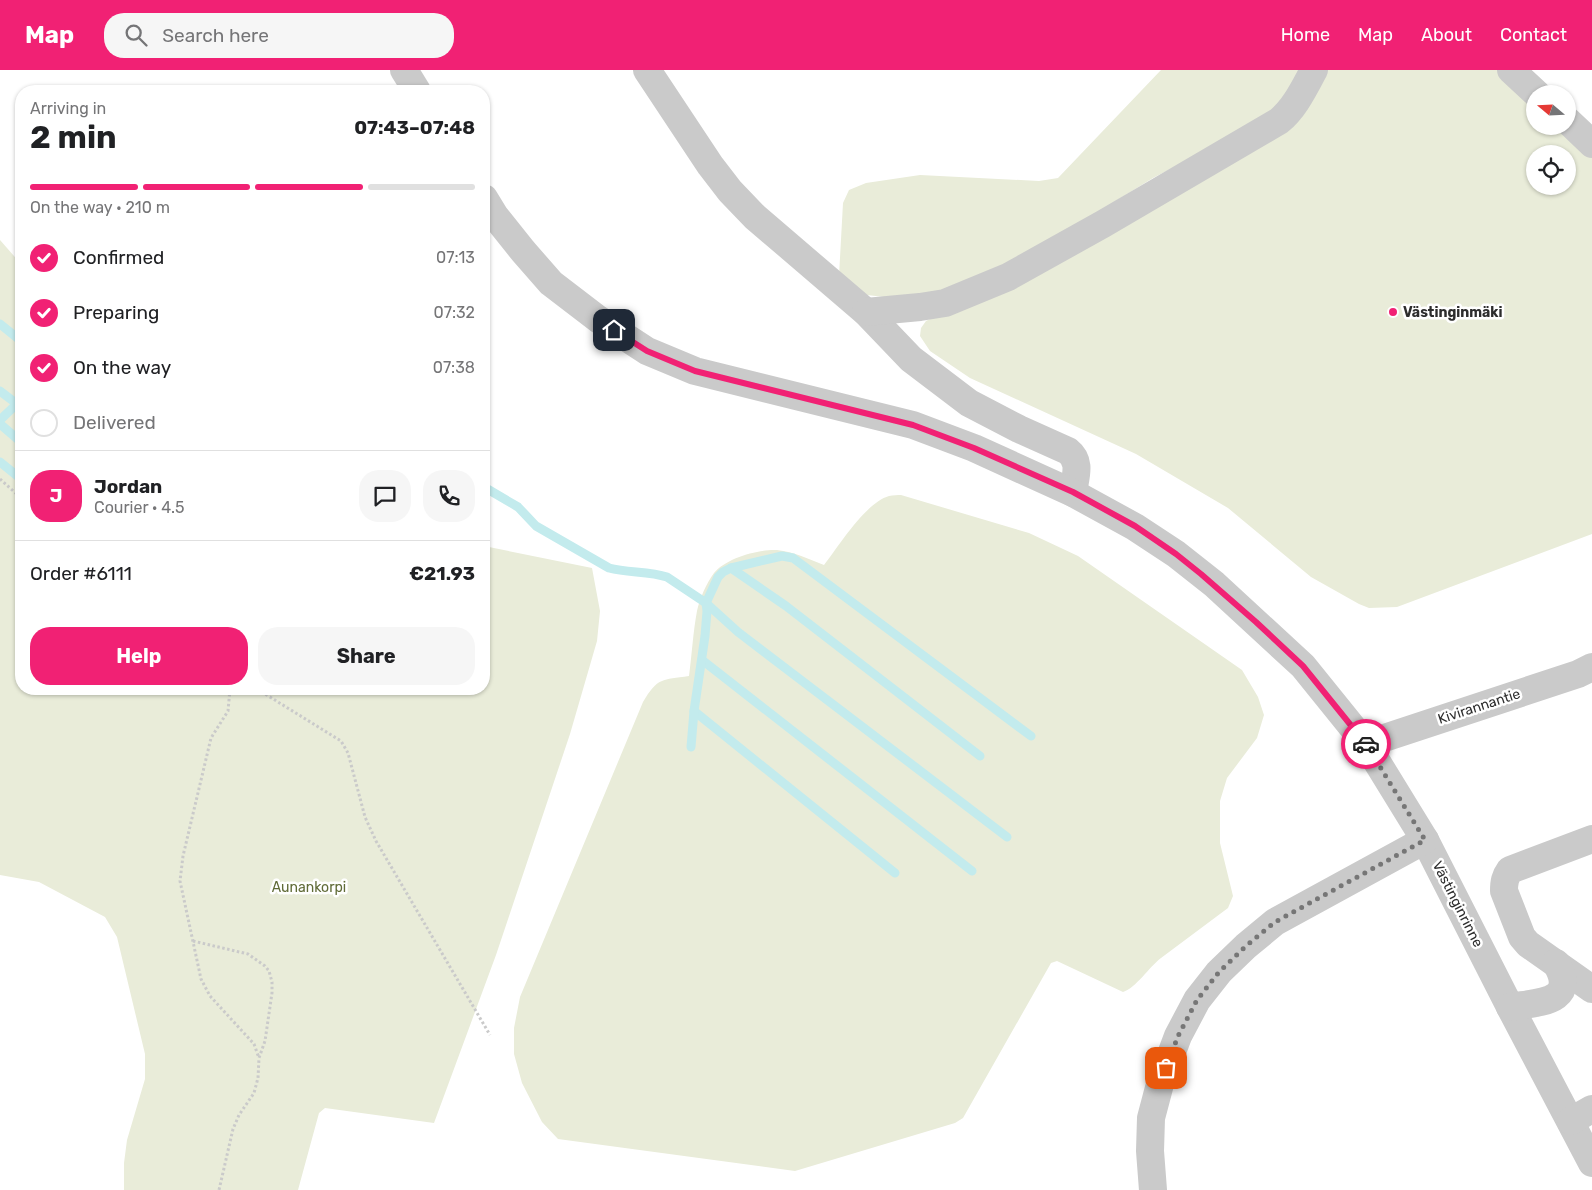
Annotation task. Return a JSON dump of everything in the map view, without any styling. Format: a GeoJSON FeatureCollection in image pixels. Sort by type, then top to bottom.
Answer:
{"type":"FeatureCollection","features":[{"type":"Feature","properties":{"kind":"street"},"geometry":{"type":"LineString","coordinates":[[404,70],[413,85]]}},
{"type":"Feature","properties":{"kind":"street"},"geometry":{"type":"LineString","coordinates":[[647,70],[704,156],[730,191],[755,217],[866,312],[911,359],[968,403],[1068,451],[1074,456],[1077,463],[1073,492]]}},
{"type":"Feature","properties":{"kind":"street"},"geometry":{"type":"LineString","coordinates":[[866,312],[920,308],[945,302],[1008,277],[1279,121],[1287,114],[1314,70]]}},
{"type":"Feature","properties":{"kind":"street"},"geometry":{"type":"LineString","coordinates":[[1511,70],[1527,85]]}},
{"type":"Feature","properties":{"kind":"street"},"geometry":{"type":"LineString","coordinates":[[1576,129],[1592,144]]}},
{"type":"Feature","properties":{"kind":"street","name":"Västinginrinne"},"geometry":{"type":"LineString","coordinates":[[490,208],[522,251],[551,283],[598,319],[647,351],[695,371],[913,425],[974,448],[1073,492],[1135,526],[1176,554],[1214,584],[1303,666],[1366,744],[1425,840],[1510,1007],[1581,1115],[1592,1163]]}},
{"type":"Feature","properties":{"kind":"street","name":"Kivirannantie"},"geometry":{"type":"LineString","coordinates":[[1366,744],[1578,674],[1592,667]]}},
{"type":"Feature","properties":{"kind":"street"},"geometry":{"type":"LineString","coordinates":[[1592,839],[1510,870],[1506,875],[1504,883],[1504,891],[1522,937],[1528,944],[1592,989]]}},
{"type":"Feature","properties":{"kind":"street"},"geometry":{"type":"LineString","coordinates":[[1153,1190],[1150,1151],[1152,1118],[1163,1076],[1178,1036],[1197,1000],[1219,972],[1275,922],[1425,840]]}},
{"type":"Feature","properties":{"kind":"street"},"geometry":{"type":"LineString","coordinates":[[1510,1007],[1549,1000],[1557,995],[1562,990],[1564,982],[1563,975],[1556,963]]}},
{"type":"Feature","properties":{"kind":"path"},"geometry":{"type":"LineString","coordinates":[[0,479],[15,493]]}},
{"type":"Feature","properties":{"kind":"path"},"geometry":{"type":"LineString","coordinates":[[229,695],[228,710],[211,738],[183,856],[180,880],[201,979],[210,996],[254,1044],[259,1058]]}},
{"type":"Feature","properties":{"kind":"path"},"geometry":{"type":"LineString","coordinates":[[267,695],[341,741],[348,753],[365,817],[376,841],[490,1035]]}},
{"type":"Feature","properties":{"kind":"path"},"geometry":{"type":"LineString","coordinates":[[193,941],[248,954],[265,966],[269,971],[272,982],[265,1041],[259,1058],[258,1078],[254,1093],[239,1115],[233,1129],[219,1190]]}},
{"type":"Feature","properties":{"kind":"green space"},"geometry":{"type":"Polygon","coordinates":[[[1161,70],[1307,70],[1279,112],[1153,178],[1010,266],[919,301],[867,295],[839,276],[843,203],[849,190],[866,183],[920,175],[1039,181],[1058,178],[1161,70]]]}},
{"type":"Feature","properties":{"kind":"green space"},"geometry":{"type":"Polygon","coordinates":[[[1320,70],[1499,70],[1526,93],[1526,135],[1571,135],[1592,157],[1592,534],[1397,607],[1369,608],[1311,577],[1228,508],[1136,454],[970,378],[930,351],[920,336],[921,328],[926,321],[966,301],[1286,124],[1320,70]]]}},
{"type":"Feature","properties":{"kind":"green space","name":"Aunankorpi"},"geometry":{"type":"Polygon","coordinates":[[[0,240],[15,257],[15,695],[490,695],[490,547],[592,568],[600,611],[597,641],[570,734],[496,955],[434,1123],[325,1108],[319,1113],[298,1190],[124,1190],[124,1163],[127,1140],[145,1079],[145,1054],[117,937],[105,917],[39,882],[0,875],[0,240]]]}},
{"type":"Feature","properties":{"kind":"green space"},"geometry":{"type":"Polygon","coordinates":[[[901,495],[1029,533],[1078,556],[1242,670],[1258,697],[1264,715],[1257,738],[1227,778],[1220,801],[1220,843],[1233,896],[1228,908],[1156,962],[1138,982],[1123,992],[1057,961],[1051,963],[963,1118],[955,1123],[795,1171],[558,1139],[542,1122],[522,1083],[514,1054],[514,1028],[520,997],[643,702],[653,688],[662,681],[689,676],[698,606],[708,582],[719,568],[734,559],[770,550],[789,552],[824,565],[853,526],[871,507],[889,496],[901,495]]]}},
{"type":"Feature","properties":{"kind":"waterway"},"geometry":{"type":"LineString","coordinates":[[0,324],[15,336]]}},
{"type":"Feature","properties":{"kind":"waterway"},"geometry":{"type":"LineString","coordinates":[[0,391],[15,402]]}},
{"type":"Feature","properties":{"kind":"waterway"},"geometry":{"type":"LineString","coordinates":[[0,420],[15,406]]}},
{"type":"Feature","properties":{"kind":"waterway"},"geometry":{"type":"LineString","coordinates":[[0,424],[15,437]]}},
{"type":"Feature","properties":{"kind":"waterway"},"geometry":{"type":"LineString","coordinates":[[0,462],[15,474]]}},
{"type":"Feature","properties":{"kind":"waterway"},"geometry":{"type":"LineString","coordinates":[[490,491],[518,507],[536,526],[609,568],[667,577],[706,603],[738,632],[1007,837]]}},
{"type":"Feature","properties":{"kind":"waterway"},"geometry":{"type":"LineString","coordinates":[[691,747],[694,711],[705,636],[706,603],[718,577],[731,568],[782,556],[793,558],[1031,736]]}},
{"type":"Feature","properties":{"kind":"waterway"},"geometry":{"type":"LineString","coordinates":[[731,568],[786,606],[980,756]]}},
{"type":"Feature","properties":{"kind":"waterway"},"geometry":{"type":"LineString","coordinates":[[702,660],[972,871]]}},
{"type":"Feature","properties":{"kind":"waterway"},"geometry":{"type":"LineString","coordinates":[[694,711],[895,873]]}},
{"type":"Feature","properties":{"kind":"way so far"},"geometry":{"type":"LineString","coordinates":[[1166,1068],[1178,1036],[1197,1000],[1219,972],[1246,946],[1275,922],[1425,840],[1366,744]]}},
{"type":"Feature","properties":{"kind":"place","name":"Västinginmäki"},"geometry":{"type":"Point","coordinates":[1393,312]}},
{"type":"Feature","properties":{"kind":"route"},"geometry":{"type":"LineString","coordinates":[[614,330],[647,351],[695,371],[913,425],[1025,470],[1073,492],[1135,526],[1176,554],[1214,584],[1303,666],[1366,744]]}}]}
